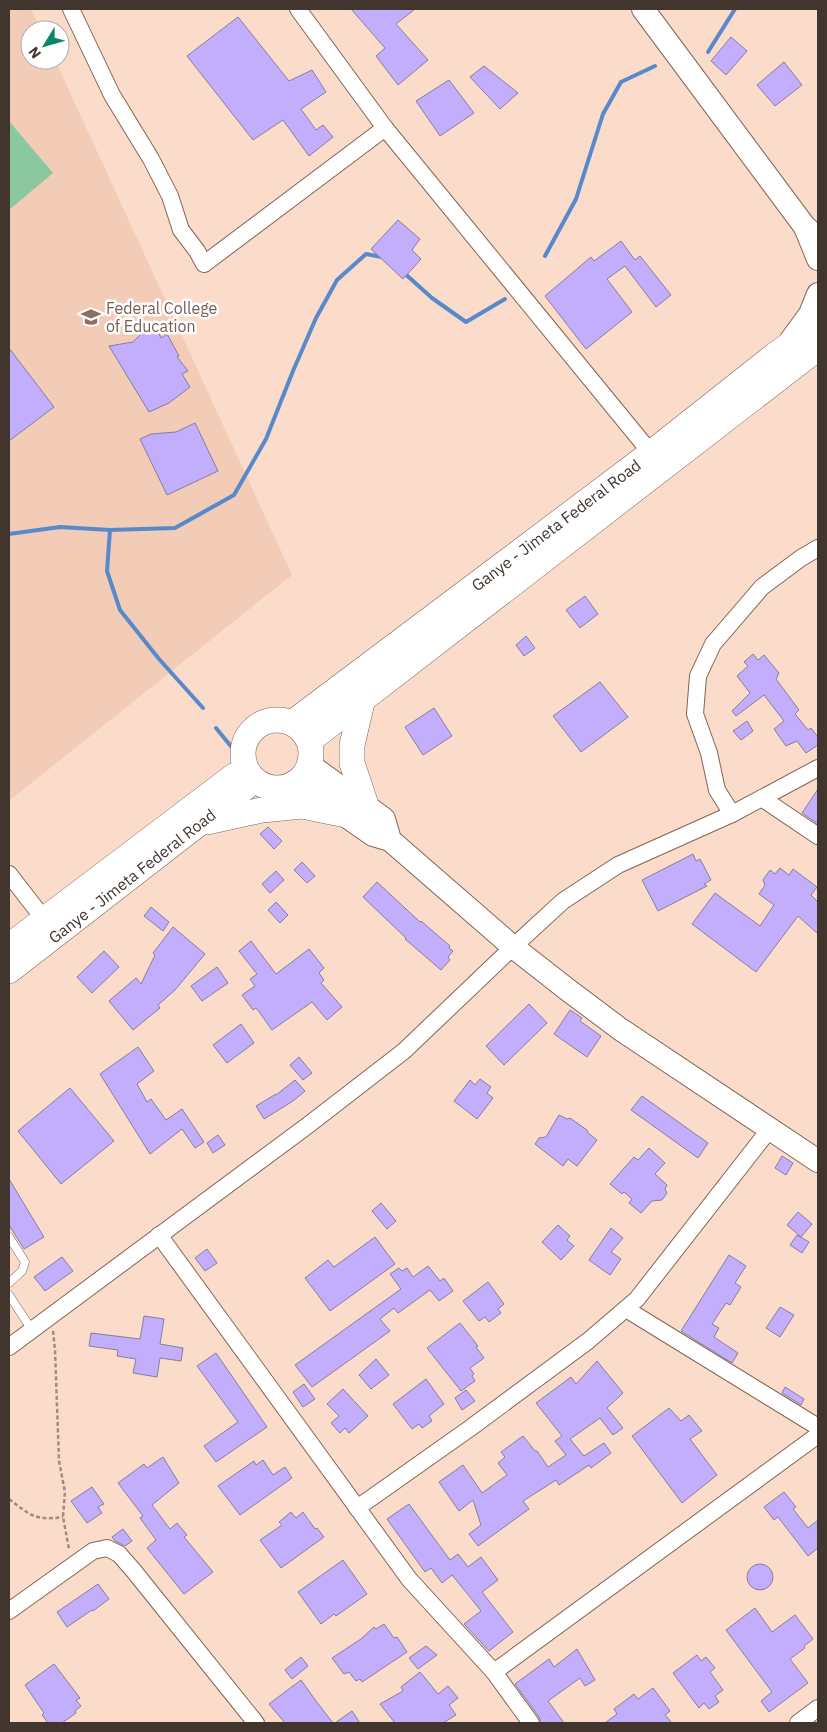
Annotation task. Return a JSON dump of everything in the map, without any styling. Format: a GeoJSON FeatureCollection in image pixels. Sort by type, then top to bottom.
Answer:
{"type":"FeatureCollection","features":[{"type":"Feature","properties":{"kind":"main road"},"geometry":{"type":"LineString","coordinates":[[643,9],[812,233],[818,259]]}},
{"type":"Feature","properties":{"kind":"main road"},"geometry":{"type":"LineString","coordinates":[[775,356],[792,339],[803,324],[816,302],[818,294]]}},
{"type":"Feature","properties":{"kind":"main road","name":"Ganye - Jimeta Federal Road"},"geometry":{"type":"LineString","coordinates":[[292,723],[652,453],[818,324]]}},
{"type":"Feature","properties":{"kind":"main road","name":"Ganye - Jimeta Federal Road"},"geometry":{"type":"LineString","coordinates":[[309,741],[818,348]]}},
{"type":"Feature","properties":{"kind":"main road"},"geometry":{"type":"LineString","coordinates":[[356,810],[352,744],[363,698]]}},
{"type":"Feature","properties":{"kind":"main road"},"geometry":{"type":"LineString","coordinates":[[268,720],[284,720],[292,723],[299,727],[309,741],[311,749],[303,774],[286,787],[278,788],[262,785],[250,774],[242,751],[244,742],[253,728],[268,720]]}},
{"type":"Feature","properties":{"kind":"main road","name":"Ganye - Jimeta Federal Road"},"geometry":{"type":"LineString","coordinates":[[9,946],[50,927],[199,824],[250,774]]}},
{"type":"Feature","properties":{"kind":"main road","name":"Ganye - Jimeta Federal Road"},"geometry":{"type":"LineString","coordinates":[[9,971],[50,927],[250,774]]}},
{"type":"Feature","properties":{"kind":"main road"},"geometry":{"type":"LineString","coordinates":[[303,774],[356,810],[384,820],[390,840],[512,947],[620,1029],[818,1161]]}},
{"type":"Feature","properties":{"kind":"main road"},"geometry":{"type":"LineString","coordinates":[[199,824],[262,810],[302,806],[356,810]]}},
{"type":"Feature","properties":{"kind":"street"},"geometry":{"type":"LineString","coordinates":[[71,9],[112,95],[151,159],[170,196],[181,230],[204,264],[385,128]]}},
{"type":"Feature","properties":{"kind":"street"},"geometry":{"type":"LineString","coordinates":[[298,9],[385,128],[652,453]]}},
{"type":"Feature","properties":{"kind":"street"},"geometry":{"type":"LineString","coordinates":[[732,814],[717,790],[709,752],[695,714],[698,676],[713,644],[762,588],[801,558],[818,548]]}},
{"type":"Feature","properties":{"kind":"street"},"geometry":{"type":"LineString","coordinates":[[9,1347],[404,1051],[512,947],[563,901],[618,865],[732,814],[818,768]]}},
{"type":"Feature","properties":{"kind":"street"},"geometry":{"type":"LineString","coordinates":[[763,798],[818,836]]}},
{"type":"Feature","properties":{"kind":"street"},"geometry":{"type":"LineString","coordinates":[[9,874],[50,927]]}},
{"type":"Feature","properties":{"kind":"street"},"geometry":{"type":"LineString","coordinates":[[357,1508],[470,1429],[588,1341],[637,1299],[769,1130]]}},
{"type":"Feature","properties":{"kind":"street"},"geometry":{"type":"LineString","coordinates":[[159,1235],[409,1579],[494,1672],[531,1723]]}},
{"type":"Feature","properties":{"kind":"street"},"geometry":{"type":"LineString","coordinates":[[626,1309],[818,1427]]}},
{"type":"Feature","properties":{"kind":"street"},"geometry":{"type":"LineString","coordinates":[[494,1672],[818,1436]]}},
{"type":"Feature","properties":{"kind":"street"},"geometry":{"type":"LineString","coordinates":[[9,1611],[93,1551],[107,1548],[119,1554],[256,1723]]}},
{"type":"Feature","properties":{"kind":"street"},"geometry":{"type":"LineString","coordinates":[[798,1723],[818,1708]]}},
{"type":"Feature","properties":{"kind":"lane"},"geometry":{"type":"LineString","coordinates":[[9,1237],[25,1262],[22,1271],[9,1283]]}},
{"type":"Feature","properties":{"kind":"lane"},"geometry":{"type":"LineString","coordinates":[[9,1295],[32,1330]]}},
{"type":"Feature","properties":{"kind":"path"},"geometry":{"type":"LineString","coordinates":[[51,1316],[55,1350],[59,1461],[65,1492],[63,1517],[72,1566]]}},
{"type":"Feature","properties":{"kind":"path"},"geometry":{"type":"LineString","coordinates":[[9,1499],[31,1516],[47,1519],[63,1517]]}},
{"type":"Feature","properties":{"kind":"shaded area","name":"Federal College of Education"},"geometry":{"type":"Polygon","coordinates":[[[9,9],[31,9],[36,20],[20,20],[20,70],[60,70],[292,575],[9,801],[9,9]]]}},
{"type":"Feature","properties":{"kind":"green space"},"geometry":{"type":"Polygon","coordinates":[[[9,121],[53,173],[9,210],[9,121]]]}},
{"type":"Feature","properties":{"kind":"building"},"geometry":{"type":"Polygon","coordinates":[[[351,9],[415,9],[396,24],[428,60],[398,85],[376,56],[385,48],[351,9]]]}},
{"type":"Feature","properties":{"kind":"building"},"geometry":{"type":"Polygon","coordinates":[[[238,17],[289,81],[312,70],[326,92],[301,109],[316,130],[323,125],[333,137],[309,156],[283,120],[253,140],[187,56],[238,17]]]}},
{"type":"Feature","properties":{"kind":"building"},"geometry":{"type":"Polygon","coordinates":[[[731,37],[747,51],[726,75],[711,61],[731,37]]]}},
{"type":"Feature","properties":{"kind":"building"},"geometry":{"type":"Polygon","coordinates":[[[784,62],[802,85],[775,106],[757,85],[784,62]]]}},
{"type":"Feature","properties":{"kind":"building"},"geometry":{"type":"Polygon","coordinates":[[[484,66],[518,93],[500,109],[470,77],[484,66]]]}},
{"type":"Feature","properties":{"kind":"building"},"geometry":{"type":"Polygon","coordinates":[[[449,80],[474,113],[440,136],[416,101],[449,80]]]}},
{"type":"Feature","properties":{"kind":"building"},"geometry":{"type":"Polygon","coordinates":[[[398,220],[420,239],[412,250],[421,259],[403,279],[371,249],[398,220]]]}},
{"type":"Feature","properties":{"kind":"building"},"geometry":{"type":"Polygon","coordinates":[[[621,241],[635,260],[640,256],[671,295],[656,307],[625,266],[607,279],[632,312],[586,349],[545,296],[591,257],[594,261],[621,241]]]}},
{"type":"Feature","properties":{"kind":"building"},"geometry":{"type":"Polygon","coordinates":[[[154,321],[161,338],[167,334],[179,356],[177,357],[188,371],[182,374],[190,387],[169,403],[149,412],[109,346],[133,342],[154,321]]]}},
{"type":"Feature","properties":{"kind":"building"},"geometry":{"type":"Polygon","coordinates":[[[9,348],[54,407],[9,441],[9,348]]]}},
{"type":"Feature","properties":{"kind":"building"},"geometry":{"type":"Polygon","coordinates":[[[195,423],[218,471],[167,495],[140,439],[151,434],[176,432],[195,423]]]}},
{"type":"Feature","properties":{"kind":"building"},"geometry":{"type":"Polygon","coordinates":[[[585,596],[598,614],[580,628],[566,610],[585,596]]]}},
{"type":"Feature","properties":{"kind":"building"},"geometry":{"type":"Polygon","coordinates":[[[526,636],[535,648],[524,656],[516,645],[526,636]]]}},
{"type":"Feature","properties":{"kind":"building"},"geometry":{"type":"Polygon","coordinates":[[[753,654],[758,660],[764,655],[779,673],[776,679],[799,710],[795,714],[808,730],[811,728],[818,737],[818,745],[806,753],[797,741],[786,746],[774,729],[784,721],[764,695],[736,716],[732,711],[750,693],[737,676],[748,666],[744,662],[753,654]]]}},
{"type":"Feature","properties":{"kind":"building"},"geometry":{"type":"Polygon","coordinates":[[[600,682],[628,717],[581,752],[553,716],[600,682]]]}},
{"type":"Feature","properties":{"kind":"building"},"geometry":{"type":"Polygon","coordinates":[[[434,708],[452,736],[423,755],[405,727],[434,708]]]}},
{"type":"Feature","properties":{"kind":"building"},"geometry":{"type":"Polygon","coordinates":[[[747,721],[753,731],[741,740],[733,731],[747,721]]]}},
{"type":"Feature","properties":{"kind":"building"},"geometry":{"type":"Polygon","coordinates":[[[818,789],[818,824],[802,813],[818,789]]]}},
{"type":"Feature","properties":{"kind":"building"},"geometry":{"type":"Polygon","coordinates":[[[268,827],[282,841],[274,849],[260,834],[268,827]]]}},
{"type":"Feature","properties":{"kind":"building"},"geometry":{"type":"Polygon","coordinates":[[[693,854],[696,861],[700,859],[711,880],[704,884],[707,886],[658,911],[642,880],[693,854]]]}},
{"type":"Feature","properties":{"kind":"building"},"geometry":{"type":"Polygon","coordinates":[[[302,862],[315,876],[307,883],[294,870],[302,862]]]}},
{"type":"Feature","properties":{"kind":"building"},"geometry":{"type":"Polygon","coordinates":[[[780,868],[789,875],[793,869],[817,887],[811,895],[818,902],[818,934],[798,916],[756,972],[692,924],[715,893],[760,926],[774,905],[759,894],[765,885],[763,880],[770,870],[775,874],[780,868]]]}},
{"type":"Feature","properties":{"kind":"building"},"geometry":{"type":"Polygon","coordinates":[[[276,871],[284,880],[270,893],[262,884],[276,871]]]}},
{"type":"Feature","properties":{"kind":"building"},"geometry":{"type":"Polygon","coordinates":[[[377,882],[420,922],[450,946],[449,948],[453,951],[448,957],[450,960],[441,970],[405,939],[363,897],[377,882]]]}},
{"type":"Feature","properties":{"kind":"building"},"geometry":{"type":"Polygon","coordinates":[[[276,902],[288,915],[280,923],[268,910],[276,902]]]}},
{"type":"Feature","properties":{"kind":"building"},"geometry":{"type":"Polygon","coordinates":[[[151,907],[169,922],[163,931],[144,916],[151,907]]]}},
{"type":"Feature","properties":{"kind":"building"},"geometry":{"type":"Polygon","coordinates":[[[173,927],[205,954],[175,990],[158,1005],[160,1008],[133,1030],[109,1001],[136,978],[141,984],[155,955],[153,953],[173,927]]]}},
{"type":"Feature","properties":{"kind":"building"},"geometry":{"type":"Polygon","coordinates":[[[251,941],[276,974],[309,949],[324,968],[319,973],[324,980],[321,983],[342,1007],[327,1020],[312,1002],[272,1030],[256,1008],[253,1010],[242,995],[255,986],[250,979],[257,974],[239,951],[251,941]]]}},
{"type":"Feature","properties":{"kind":"building"},"geometry":{"type":"Polygon","coordinates":[[[104,951],[119,967],[92,993],[77,977],[104,951]]]}},
{"type":"Feature","properties":{"kind":"building"},"geometry":{"type":"Polygon","coordinates":[[[217,967],[228,983],[202,1001],[191,986],[217,967]]]}},
{"type":"Feature","properties":{"kind":"building"},"geometry":{"type":"Polygon","coordinates":[[[529,1004],[547,1023],[504,1065],[486,1046],[529,1004]]]}},
{"type":"Feature","properties":{"kind":"building"},"geometry":{"type":"Polygon","coordinates":[[[570,1010],[582,1018],[580,1021],[601,1036],[587,1057],[554,1034],[570,1010]]]}},
{"type":"Feature","properties":{"kind":"building"},"geometry":{"type":"Polygon","coordinates":[[[241,1024],[254,1043],[227,1063],[213,1045],[241,1024]]]}},
{"type":"Feature","properties":{"kind":"building"},"geometry":{"type":"Polygon","coordinates":[[[138,1047],[154,1071],[137,1084],[147,1102],[151,1099],[166,1120],[182,1109],[204,1142],[195,1148],[182,1129],[150,1154],[100,1074],[138,1047]]]}},
{"type":"Feature","properties":{"kind":"building"},"geometry":{"type":"Polygon","coordinates":[[[299,1057],[312,1073],[303,1080],[290,1065],[299,1057]]]}},
{"type":"Feature","properties":{"kind":"building"},"geometry":{"type":"Polygon","coordinates":[[[480,1079],[491,1087],[487,1093],[493,1098],[477,1119],[454,1101],[470,1080],[475,1085],[480,1079]]]}},
{"type":"Feature","properties":{"kind":"building"},"geometry":{"type":"Polygon","coordinates":[[[295,1080],[305,1091],[264,1119],[256,1106],[276,1095],[295,1080]]]}},
{"type":"Feature","properties":{"kind":"building"},"geometry":{"type":"Polygon","coordinates":[[[70,1088],[114,1141],[61,1184],[18,1131],[70,1088]]]}},
{"type":"Feature","properties":{"kind":"building"},"geometry":{"type":"Polygon","coordinates":[[[642,1096],[708,1143],[698,1158],[631,1110],[642,1096]]]}},
{"type":"Feature","properties":{"kind":"building"},"geometry":{"type":"Polygon","coordinates":[[[559,1115],[567,1119],[570,1118],[597,1140],[577,1166],[568,1159],[563,1166],[535,1144],[539,1138],[546,1137],[559,1115]]]}},
{"type":"Feature","properties":{"kind":"building"},"geometry":{"type":"Polygon","coordinates":[[[218,1135],[225,1145],[213,1153],[207,1143],[218,1135]]]}},
{"type":"Feature","properties":{"kind":"building"},"geometry":{"type":"Polygon","coordinates":[[[649,1148],[665,1163],[655,1174],[667,1185],[665,1189],[667,1193],[662,1200],[652,1201],[641,1213],[629,1203],[632,1199],[624,1192],[622,1194],[610,1184],[634,1157],[638,1160],[649,1148]]]}},
{"type":"Feature","properties":{"kind":"building"},"geometry":{"type":"Polygon","coordinates":[[[782,1156],[793,1163],[786,1175],[775,1168],[782,1156]]]}},
{"type":"Feature","properties":{"kind":"building"},"geometry":{"type":"Polygon","coordinates":[[[9,1179],[44,1237],[24,1249],[9,1225],[9,1179]]]}},
{"type":"Feature","properties":{"kind":"building"},"geometry":{"type":"Polygon","coordinates":[[[381,1203],[396,1221],[387,1229],[372,1211],[381,1203]]]}},
{"type":"Feature","properties":{"kind":"building"},"geometry":{"type":"Polygon","coordinates":[[[798,1212],[812,1224],[801,1237],[787,1225],[798,1212]]]}},
{"type":"Feature","properties":{"kind":"building"},"geometry":{"type":"Polygon","coordinates":[[[558,1225],[570,1236],[567,1240],[574,1246],[561,1260],[542,1242],[558,1225]]]}},
{"type":"Feature","properties":{"kind":"building"},"geometry":{"type":"Polygon","coordinates":[[[611,1228],[623,1238],[611,1252],[621,1259],[610,1275],[589,1260],[611,1228]]]}},
{"type":"Feature","properties":{"kind":"building"},"geometry":{"type":"Polygon","coordinates":[[[797,1235],[809,1242],[802,1253],[790,1245],[797,1235]]]}},
{"type":"Feature","properties":{"kind":"building"},"geometry":{"type":"Polygon","coordinates":[[[375,1237],[395,1264],[330,1311],[305,1278],[328,1260],[334,1267],[375,1237]]]}},
{"type":"Feature","properties":{"kind":"building"},"geometry":{"type":"Polygon","coordinates":[[[207,1249],[217,1263],[205,1271],[195,1258],[207,1249]]]}},
{"type":"Feature","properties":{"kind":"building"},"geometry":{"type":"Polygon","coordinates":[[[729,1255],[746,1266],[735,1283],[741,1287],[730,1305],[726,1303],[712,1324],[719,1328],[714,1337],[738,1353],[732,1363],[681,1331],[729,1255]]]}},
{"type":"Feature","properties":{"kind":"building"},"geometry":{"type":"Polygon","coordinates":[[[62,1257],[73,1271],[45,1291],[34,1277],[62,1257]]]}},
{"type":"Feature","properties":{"kind":"building"},"geometry":{"type":"Polygon","coordinates":[[[428,1266],[440,1281],[444,1278],[453,1291],[439,1301],[430,1290],[398,1313],[394,1308],[380,1319],[390,1331],[312,1387],[295,1365],[401,1289],[390,1274],[399,1268],[402,1271],[407,1268],[413,1277],[428,1266]]]}},
{"type":"Feature","properties":{"kind":"building"},"geometry":{"type":"Polygon","coordinates":[[[488,1282],[504,1304],[498,1309],[501,1313],[489,1322],[485,1317],[479,1321],[463,1301],[488,1282]]]}},
{"type":"Feature","properties":{"kind":"building"},"geometry":{"type":"Polygon","coordinates":[[[780,1307],[794,1315],[780,1337],[766,1328],[780,1307]]]}},
{"type":"Feature","properties":{"kind":"building"},"geometry":{"type":"Polygon","coordinates":[[[144,1316],[164,1319],[160,1344],[183,1348],[181,1361],[160,1358],[157,1377],[133,1373],[136,1359],[117,1356],[118,1350],[89,1346],[91,1333],[140,1339],[144,1316]]]}},
{"type":"Feature","properties":{"kind":"building"},"geometry":{"type":"Polygon","coordinates":[[[460,1323],[478,1346],[476,1347],[484,1358],[470,1368],[474,1374],[472,1376],[475,1381],[461,1391],[427,1348],[460,1323]]]}},
{"type":"Feature","properties":{"kind":"building"},"geometry":{"type":"Polygon","coordinates":[[[216,1353],[267,1427],[216,1462],[204,1446],[238,1422],[197,1366],[216,1353]]]}},
{"type":"Feature","properties":{"kind":"building"},"geometry":{"type":"Polygon","coordinates":[[[376,1359],[389,1375],[371,1389],[359,1375],[376,1359]]]}},
{"type":"Feature","properties":{"kind":"building"},"geometry":{"type":"Polygon","coordinates":[[[597,1361],[623,1393],[607,1408],[623,1428],[613,1435],[600,1418],[570,1439],[584,1456],[604,1443],[611,1453],[591,1468],[589,1465],[559,1485],[556,1480],[523,1501],[529,1509],[478,1546],[469,1534],[481,1525],[473,1500],[459,1511],[439,1482],[463,1465],[482,1493],[507,1475],[498,1463],[505,1457],[501,1452],[523,1436],[548,1467],[566,1455],[555,1441],[562,1436],[536,1403],[571,1377],[576,1384],[597,1361]]]}},
{"type":"Feature","properties":{"kind":"building"},"geometry":{"type":"Polygon","coordinates":[[[426,1379],[444,1404],[429,1416],[432,1421],[422,1428],[419,1424],[412,1429],[393,1404],[426,1379]]]}},
{"type":"Feature","properties":{"kind":"building"},"geometry":{"type":"Polygon","coordinates":[[[304,1384],[315,1399],[303,1407],[293,1392],[304,1384]]]}},
{"type":"Feature","properties":{"kind":"building"},"geometry":{"type":"Polygon","coordinates":[[[785,1387],[804,1399],[801,1405],[782,1393],[785,1387]]]}},
{"type":"Feature","properties":{"kind":"building"},"geometry":{"type":"Polygon","coordinates":[[[343,1389],[368,1416],[349,1433],[345,1428],[340,1433],[331,1423],[339,1416],[327,1404],[343,1389]]]}},
{"type":"Feature","properties":{"kind":"building"},"geometry":{"type":"Polygon","coordinates":[[[466,1390],[475,1401],[462,1410],[455,1398],[466,1390]]]}},
{"type":"Feature","properties":{"kind":"building"},"geometry":{"type":"Polygon","coordinates":[[[669,1408],[681,1421],[689,1415],[702,1431],[690,1439],[717,1475],[682,1503],[632,1436],[669,1408]]]}},
{"type":"Feature","properties":{"kind":"building"},"geometry":{"type":"Polygon","coordinates":[[[163,1457],[179,1483],[152,1505],[170,1529],[177,1523],[187,1535],[184,1537],[213,1572],[184,1594],[147,1548],[156,1540],[140,1518],[143,1516],[118,1483],[144,1464],[147,1468],[163,1457]]]}},
{"type":"Feature","properties":{"kind":"building"},"geometry":{"type":"Polygon","coordinates":[[[263,1460],[273,1475],[285,1467],[292,1478],[240,1515],[218,1486],[254,1461],[256,1465],[263,1460]]]}},
{"type":"Feature","properties":{"kind":"building"},"geometry":{"type":"Polygon","coordinates":[[[92,1487],[104,1504],[98,1507],[102,1513],[87,1523],[71,1501],[92,1487]]]}},
{"type":"Feature","properties":{"kind":"building"},"geometry":{"type":"Polygon","coordinates":[[[784,1492],[796,1507],[793,1509],[808,1528],[818,1520],[818,1548],[808,1556],[778,1517],[774,1520],[764,1507],[784,1492]]]}},
{"type":"Feature","properties":{"kind":"building"},"geometry":{"type":"Polygon","coordinates":[[[409,1504],[450,1560],[458,1554],[468,1567],[481,1557],[498,1580],[482,1592],[513,1632],[489,1651],[464,1624],[481,1611],[452,1575],[442,1583],[431,1568],[425,1572],[387,1519],[409,1504]]]}},
{"type":"Feature","properties":{"kind":"building"},"geometry":{"type":"Polygon","coordinates":[[[291,1512],[296,1518],[303,1512],[315,1529],[317,1528],[324,1537],[281,1568],[260,1540],[282,1525],[279,1522],[291,1512]]]}},
{"type":"Feature","properties":{"kind":"building"},"geometry":{"type":"Polygon","coordinates":[[[123,1529],[132,1541],[125,1546],[115,1541],[112,1537],[123,1529]]]}},
{"type":"Feature","properties":{"kind":"building"},"geometry":{"type":"Polygon","coordinates":[[[343,1560],[367,1594],[321,1624],[298,1592],[343,1560]]]}},
{"type":"Feature","properties":{"kind":"building"},"geometry":{"type":"Polygon","coordinates":[[[760,1564],[770,1567],[773,1577],[770,1587],[760,1590],[750,1587],[747,1577],[750,1567],[760,1564]]]}},
{"type":"Feature","properties":{"kind":"building"},"geometry":{"type":"Polygon","coordinates":[[[98,1584],[109,1599],[67,1627],[57,1612],[98,1584]]]}},
{"type":"Feature","properties":{"kind":"building"},"geometry":{"type":"Polygon","coordinates":[[[755,1608],[772,1632],[795,1615],[813,1639],[804,1646],[805,1648],[790,1659],[808,1683],[769,1712],[761,1701],[772,1692],[726,1630],[755,1608]]]}},
{"type":"Feature","properties":{"kind":"building"},"geometry":{"type":"Polygon","coordinates":[[[384,1624],[394,1638],[397,1637],[407,1652],[362,1682],[360,1679],[356,1681],[349,1672],[344,1674],[332,1658],[361,1639],[374,1627],[376,1629],[384,1624]]]}},
{"type":"Feature","properties":{"kind":"building"},"geometry":{"type":"Polygon","coordinates":[[[426,1646],[437,1655],[418,1669],[409,1658],[426,1646]]]}},
{"type":"Feature","properties":{"kind":"building"},"geometry":{"type":"Polygon","coordinates":[[[577,1649],[595,1680],[585,1686],[580,1678],[548,1701],[564,1723],[541,1723],[539,1717],[515,1684],[549,1659],[554,1667],[577,1649]]]}},
{"type":"Feature","properties":{"kind":"building"},"geometry":{"type":"Polygon","coordinates":[[[697,1655],[701,1661],[706,1657],[715,1668],[710,1672],[723,1690],[715,1696],[719,1702],[709,1709],[704,1703],[699,1708],[673,1673],[697,1655]]]}},
{"type":"Feature","properties":{"kind":"building"},"geometry":{"type":"Polygon","coordinates":[[[301,1657],[308,1666],[292,1679],[285,1670],[301,1657]]]}},
{"type":"Feature","properties":{"kind":"building"},"geometry":{"type":"Polygon","coordinates":[[[54,1664],[80,1698],[76,1700],[81,1706],[75,1711],[76,1713],[62,1723],[48,1723],[42,1715],[44,1713],[25,1685],[54,1664]]]}},
{"type":"Feature","properties":{"kind":"building"},"geometry":{"type":"Polygon","coordinates":[[[420,1672],[438,1694],[448,1686],[458,1698],[449,1705],[456,1715],[443,1723],[395,1723],[380,1704],[403,1691],[401,1687],[420,1672]]]}},
{"type":"Feature","properties":{"kind":"building"},"geometry":{"type":"Polygon","coordinates":[[[301,1680],[333,1723],[285,1723],[269,1704],[301,1680]]]}},
{"type":"Feature","properties":{"kind":"building"},"geometry":{"type":"Polygon","coordinates":[[[653,1688],[670,1711],[665,1715],[672,1723],[605,1723],[617,1714],[614,1709],[634,1694],[638,1699],[653,1688]]]}},
{"type":"Feature","properties":{"kind":"building"},"geometry":{"type":"Polygon","coordinates":[[[352,1711],[360,1723],[335,1723],[352,1711]]]}},
{"type":"Feature","properties":{"kind":"waterway"},"geometry":{"type":"LineString","coordinates":[[708,52],[735,9]]}},
{"type":"Feature","properties":{"kind":"waterway"},"geometry":{"type":"LineString","coordinates":[[545,256],[576,199],[603,114],[621,82],[655,66]]}},
{"type":"Feature","properties":{"kind":"waterway"},"geometry":{"type":"LineString","coordinates":[[9,534],[60,527],[110,530],[175,528],[234,495],[266,439],[316,318],[337,280],[366,254],[382,257]]}},
{"type":"Feature","properties":{"kind":"waterway"},"geometry":{"type":"LineString","coordinates":[[403,272],[432,298],[466,322],[505,299]]}},
{"type":"Feature","properties":{"kind":"waterway"},"geometry":{"type":"LineString","coordinates":[[110,530],[107,571],[120,610],[159,659],[203,708]]}},
{"type":"Feature","properties":{"kind":"waterway"},"geometry":{"type":"LineString","coordinates":[[216,728],[234,750]]}},
{"type":"Feature","properties":{"kind":"place","name":"Federal College of Education"},"geometry":{"type":"Point","coordinates":[91,317]}}]}
